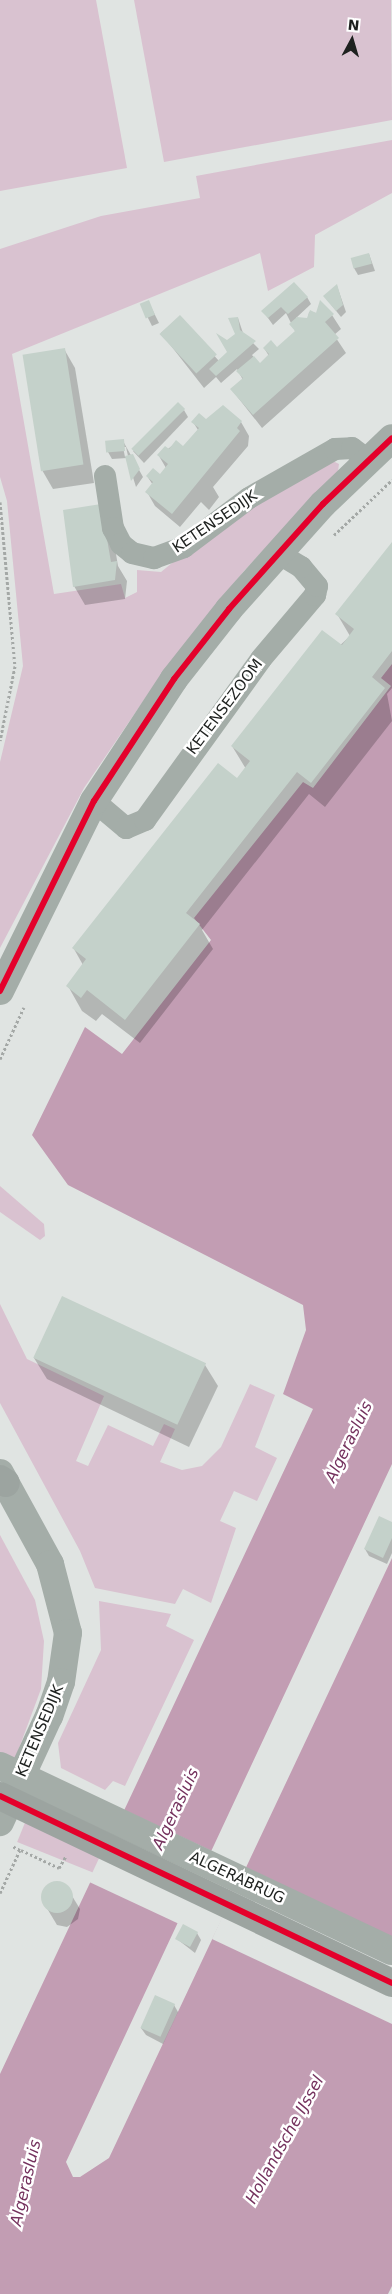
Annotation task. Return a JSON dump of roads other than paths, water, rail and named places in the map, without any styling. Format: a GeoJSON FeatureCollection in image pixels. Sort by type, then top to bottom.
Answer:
{"type":"FeatureCollection","features":[{"type":"Feature","properties":{"kind":"main road","name":"ALGERABRUG"},"geometry":{"type":"LineString","coordinates":[[0,1796],[392,1983]]}},
{"type":"Feature","properties":{"kind":"street"},"geometry":{"type":"LineString","coordinates":[[0,991],[94,801],[174,679],[279,554],[368,460],[392,438]]}},
{"type":"Feature","properties":{"kind":"street","name":"KETENSEDIJK"},"geometry":{"type":"LineString","coordinates":[[105,476],[113,528],[122,544],[132,554],[154,558],[184,547],[249,498],[335,449],[352,448],[368,460]]}},
{"type":"Feature","properties":{"kind":"street","name":"KETENSEZOOM"},"geometry":{"type":"LineString","coordinates":[[94,801],[126,828],[145,820],[261,659],[315,595],[317,586],[301,567],[279,554]]}},
{"type":"Feature","properties":{"kind":"street","name":"KETENSEDIJK"},"geometry":{"type":"LineString","coordinates":[[2,1478],[50,1564],[68,1633],[61,1682],[3,1832]]}},
{"type":"Feature","properties":{"kind":"street","name":"ALGERABRUG"},"geometry":{"type":"LineString","coordinates":[[0,1766],[392,1951]]}},
{"type":"Feature","properties":{"kind":"water"},"geometry":{"type":"Polygon","coordinates":[[[392,664],[392,1464],[66,2162],[73,2177],[80,2177],[109,2158],[392,1558],[392,2286],[388,2294],[0,2294],[0,2074],[313,1409],[283,1394],[306,1330],[303,1305],[68,1185],[32,1135],[85,1027],[122,1054],[211,940],[194,918],[303,782],[313,788],[391,686],[381,678],[392,664]]]}},
{"type":"Feature","properties":{"kind":"water label","name":"Algerasluis"},"geometry":{"type":"Point","coordinates":[349,1442]}},
{"type":"Feature","properties":{"kind":"water label","name":"Algerasluis"},"geometry":{"type":"Point","coordinates":[176,1809]}},
{"type":"Feature","properties":{"kind":"water label","name":"Hollandsche IJssel"},"geometry":{"type":"Point","coordinates":[285,2140]}},
{"type":"Feature","properties":{"kind":"water label","name":"Algerasluis"},"geometry":{"type":"Point","coordinates":[26,2183]}}]}
